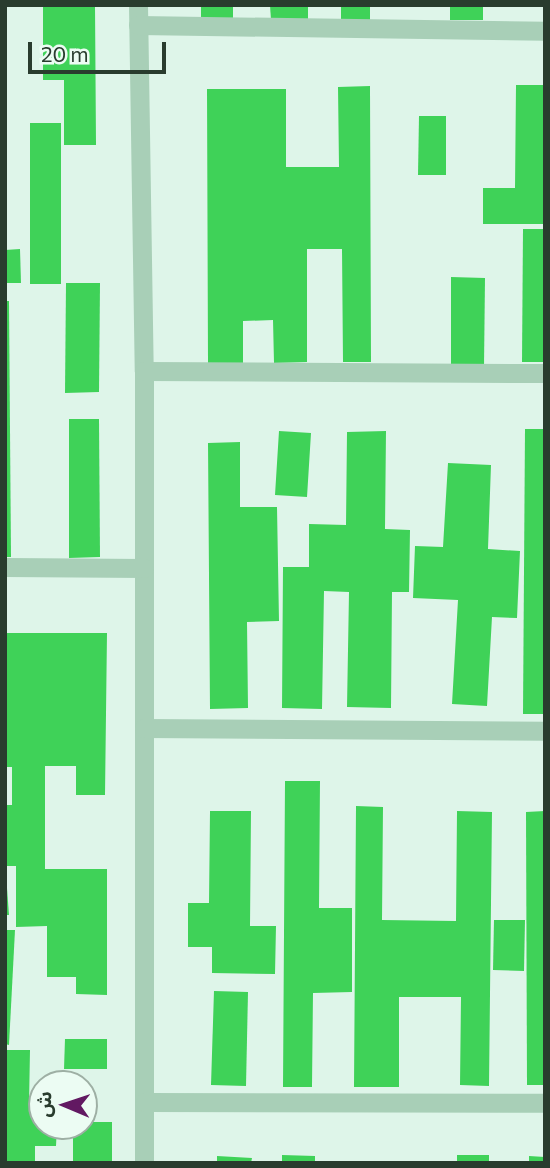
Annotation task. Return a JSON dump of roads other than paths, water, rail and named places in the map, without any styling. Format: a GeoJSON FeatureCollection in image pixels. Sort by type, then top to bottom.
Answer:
{"type":"FeatureCollection","features":[{"type":"Feature","properties":{"kind":"street"},"geometry":{"type":"LineString","coordinates":[[144,1163],[144,371],[138,15],[545,31]]}},
{"type":"Feature","properties":{"kind":"street"},"geometry":{"type":"LineString","coordinates":[[144,371],[545,373]]}},
{"type":"Feature","properties":{"kind":"street"},"geometry":{"type":"LineString","coordinates":[[5,567],[144,568]]}},
{"type":"Feature","properties":{"kind":"street"},"geometry":{"type":"LineString","coordinates":[[144,728],[545,732]]}},
{"type":"Feature","properties":{"kind":"street"},"geometry":{"type":"LineString","coordinates":[[145,1102],[545,1103]]}}]}
